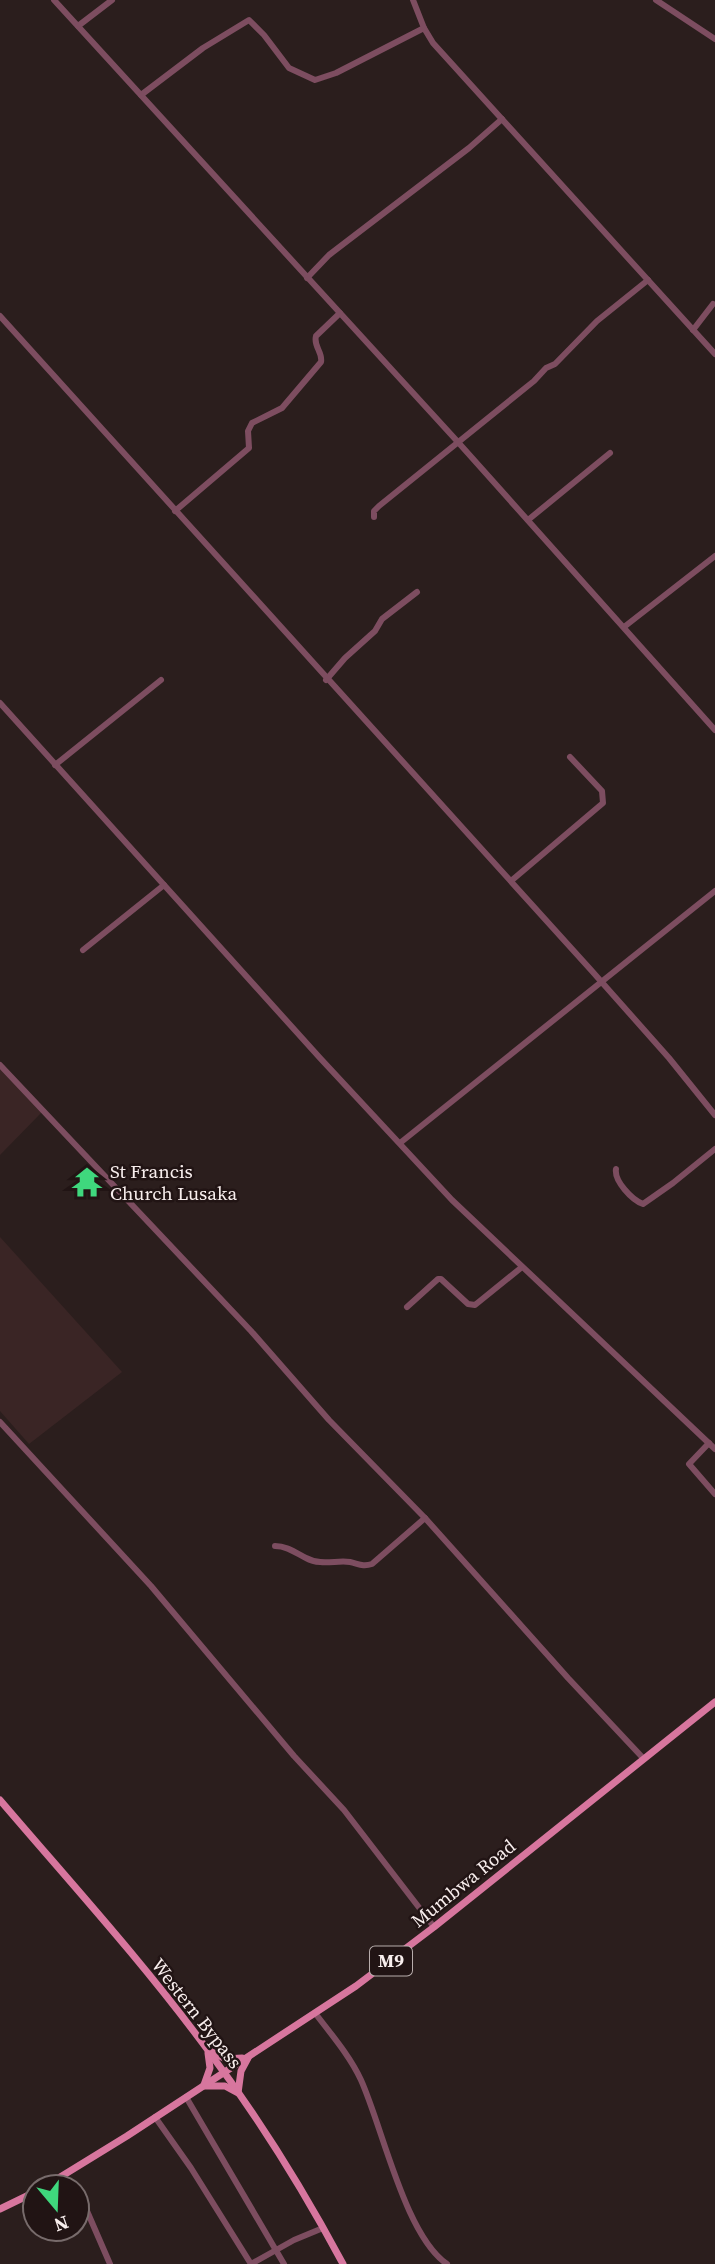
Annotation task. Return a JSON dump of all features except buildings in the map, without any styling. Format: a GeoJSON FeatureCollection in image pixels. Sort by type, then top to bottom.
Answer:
{"type":"FeatureCollection","features":[{"type":"Feature","properties":{"kind":"main road","name":"Mumbwa Road"},"geometry":{"type":"LineString","coordinates":[[68,2173],[356,1986],[434,1927],[715,1702]]}},
{"type":"Feature","properties":{"kind":"main road","name":"Western Bypass"},"geometry":{"type":"LineString","coordinates":[[0,1800],[136,1960],[207,2049],[279,2154],[343,2264]]}},
{"type":"Feature","properties":{"kind":"main road"},"geometry":{"type":"LineString","coordinates":[[207,2049],[226,2059],[248,2057],[238,2093],[225,2086],[203,2086],[210,2068],[207,2049]]}},
{"type":"Feature","properties":{"kind":"main road"},"geometry":{"type":"LineString","coordinates":[[0,2209],[21,2199]]}},
{"type":"Feature","properties":{"kind":"street"},"geometry":{"type":"LineString","coordinates":[[54,0],[457,441],[715,730]]}},
{"type":"Feature","properties":{"kind":"street"},"geometry":{"type":"LineString","coordinates":[[78,26],[112,0]]}},
{"type":"Feature","properties":{"kind":"street"},"geometry":{"type":"LineString","coordinates":[[413,0],[433,43],[715,354]]}},
{"type":"Feature","properties":{"kind":"street"},"geometry":{"type":"LineString","coordinates":[[656,0],[715,39]]}},
{"type":"Feature","properties":{"kind":"street"},"geometry":{"type":"LineString","coordinates":[[141,95],[203,48],[249,19],[289,68],[315,80],[336,73],[424,28]]}},
{"type":"Feature","properties":{"kind":"street"},"geometry":{"type":"LineString","coordinates":[[307,278],[329,255],[469,148],[502,119]]}},
{"type":"Feature","properties":{"kind":"street"},"geometry":{"type":"LineString","coordinates":[[374,517],[373,513],[379,506],[534,381],[544,370],[555,364],[594,323],[648,281]]}},
{"type":"Feature","properties":{"kind":"street"},"geometry":{"type":"LineString","coordinates":[[693,330],[713,304]]}},
{"type":"Feature","properties":{"kind":"street"},"geometry":{"type":"LineString","coordinates":[[175,511],[249,448],[248,431],[252,423],[282,408],[293,396],[321,362],[322,356],[315,344],[316,336],[340,313]]}},
{"type":"Feature","properties":{"kind":"street"},"geometry":{"type":"LineString","coordinates":[[0,316],[326,680],[511,880],[669,1058],[715,1115]]}},
{"type":"Feature","properties":{"kind":"street"},"geometry":{"type":"LineString","coordinates":[[528,520],[610,453]]}},
{"type":"Feature","properties":{"kind":"street"},"geometry":{"type":"LineString","coordinates":[[624,627],[715,556]]}},
{"type":"Feature","properties":{"kind":"street"},"geometry":{"type":"LineString","coordinates":[[326,680],[345,658],[375,631],[382,619],[417,592]]}},
{"type":"Feature","properties":{"kind":"street"},"geometry":{"type":"LineString","coordinates":[[55,765],[161,680]]}},
{"type":"Feature","properties":{"kind":"street"},"geometry":{"type":"LineString","coordinates":[[0,704],[452,1200],[715,1449]]}},
{"type":"Feature","properties":{"kind":"street"},"geometry":{"type":"LineString","coordinates":[[511,880],[603,803],[602,791],[570,757]]}},
{"type":"Feature","properties":{"kind":"street"},"geometry":{"type":"LineString","coordinates":[[83,950],[164,885]]}},
{"type":"Feature","properties":{"kind":"street"},"geometry":{"type":"LineString","coordinates":[[400,1143],[715,891]]}},
{"type":"Feature","properties":{"kind":"street"},"geometry":{"type":"LineString","coordinates":[[0,1065],[251,1331],[329,1420],[425,1518],[643,1758]]}},
{"type":"Feature","properties":{"kind":"street"},"geometry":{"type":"LineString","coordinates":[[616,1169],[616,1178],[637,1202],[643,1204],[715,1149]]}},
{"type":"Feature","properties":{"kind":"street"},"geometry":{"type":"LineString","coordinates":[[407,1307],[438,1279],[442,1279],[468,1304],[475,1305],[522,1267]]}},
{"type":"Feature","properties":{"kind":"street"},"geometry":{"type":"LineString","coordinates":[[0,1422],[151,1587],[294,1756],[344,1810],[434,1927]]}},
{"type":"Feature","properties":{"kind":"street"},"geometry":{"type":"LineString","coordinates":[[709,1443],[689,1465],[715,1494]]}},
{"type":"Feature","properties":{"kind":"street"},"geometry":{"type":"LineString","coordinates":[[275,1546],[282,1546],[314,1561],[348,1561],[364,1567],[372,1564],[425,1518]]}},
{"type":"Feature","properties":{"kind":"street"},"geometry":{"type":"LineString","coordinates":[[315,2013],[360,2080],[415,2224],[433,2251],[447,2264]]}},
{"type":"Feature","properties":{"kind":"street"},"geometry":{"type":"LineString","coordinates":[[186,2097],[284,2264]]}},
{"type":"Feature","properties":{"kind":"street"},"geometry":{"type":"LineString","coordinates":[[155,2117],[191,2168],[251,2264],[276,2249],[323,2228]]}},
{"type":"Feature","properties":{"kind":"street"},"geometry":{"type":"LineString","coordinates":[[91,2220],[110,2264]]}},
{"type":"Feature","properties":{"kind":"shaded area"},"geometry":{"type":"Polygon","coordinates":[[[0,1067],[42,1112],[0,1155],[0,1067]]]}},
{"type":"Feature","properties":{"kind":"shaded area"},"geometry":{"type":"Polygon","coordinates":[[[0,1237],[122,1372],[29,1444],[0,1411],[0,1237]]]}},
{"type":"Feature","properties":{"kind":"place","name":"St Francis Church Lusaka"},"geometry":{"type":"Point","coordinates":[87,1182]}}]}
